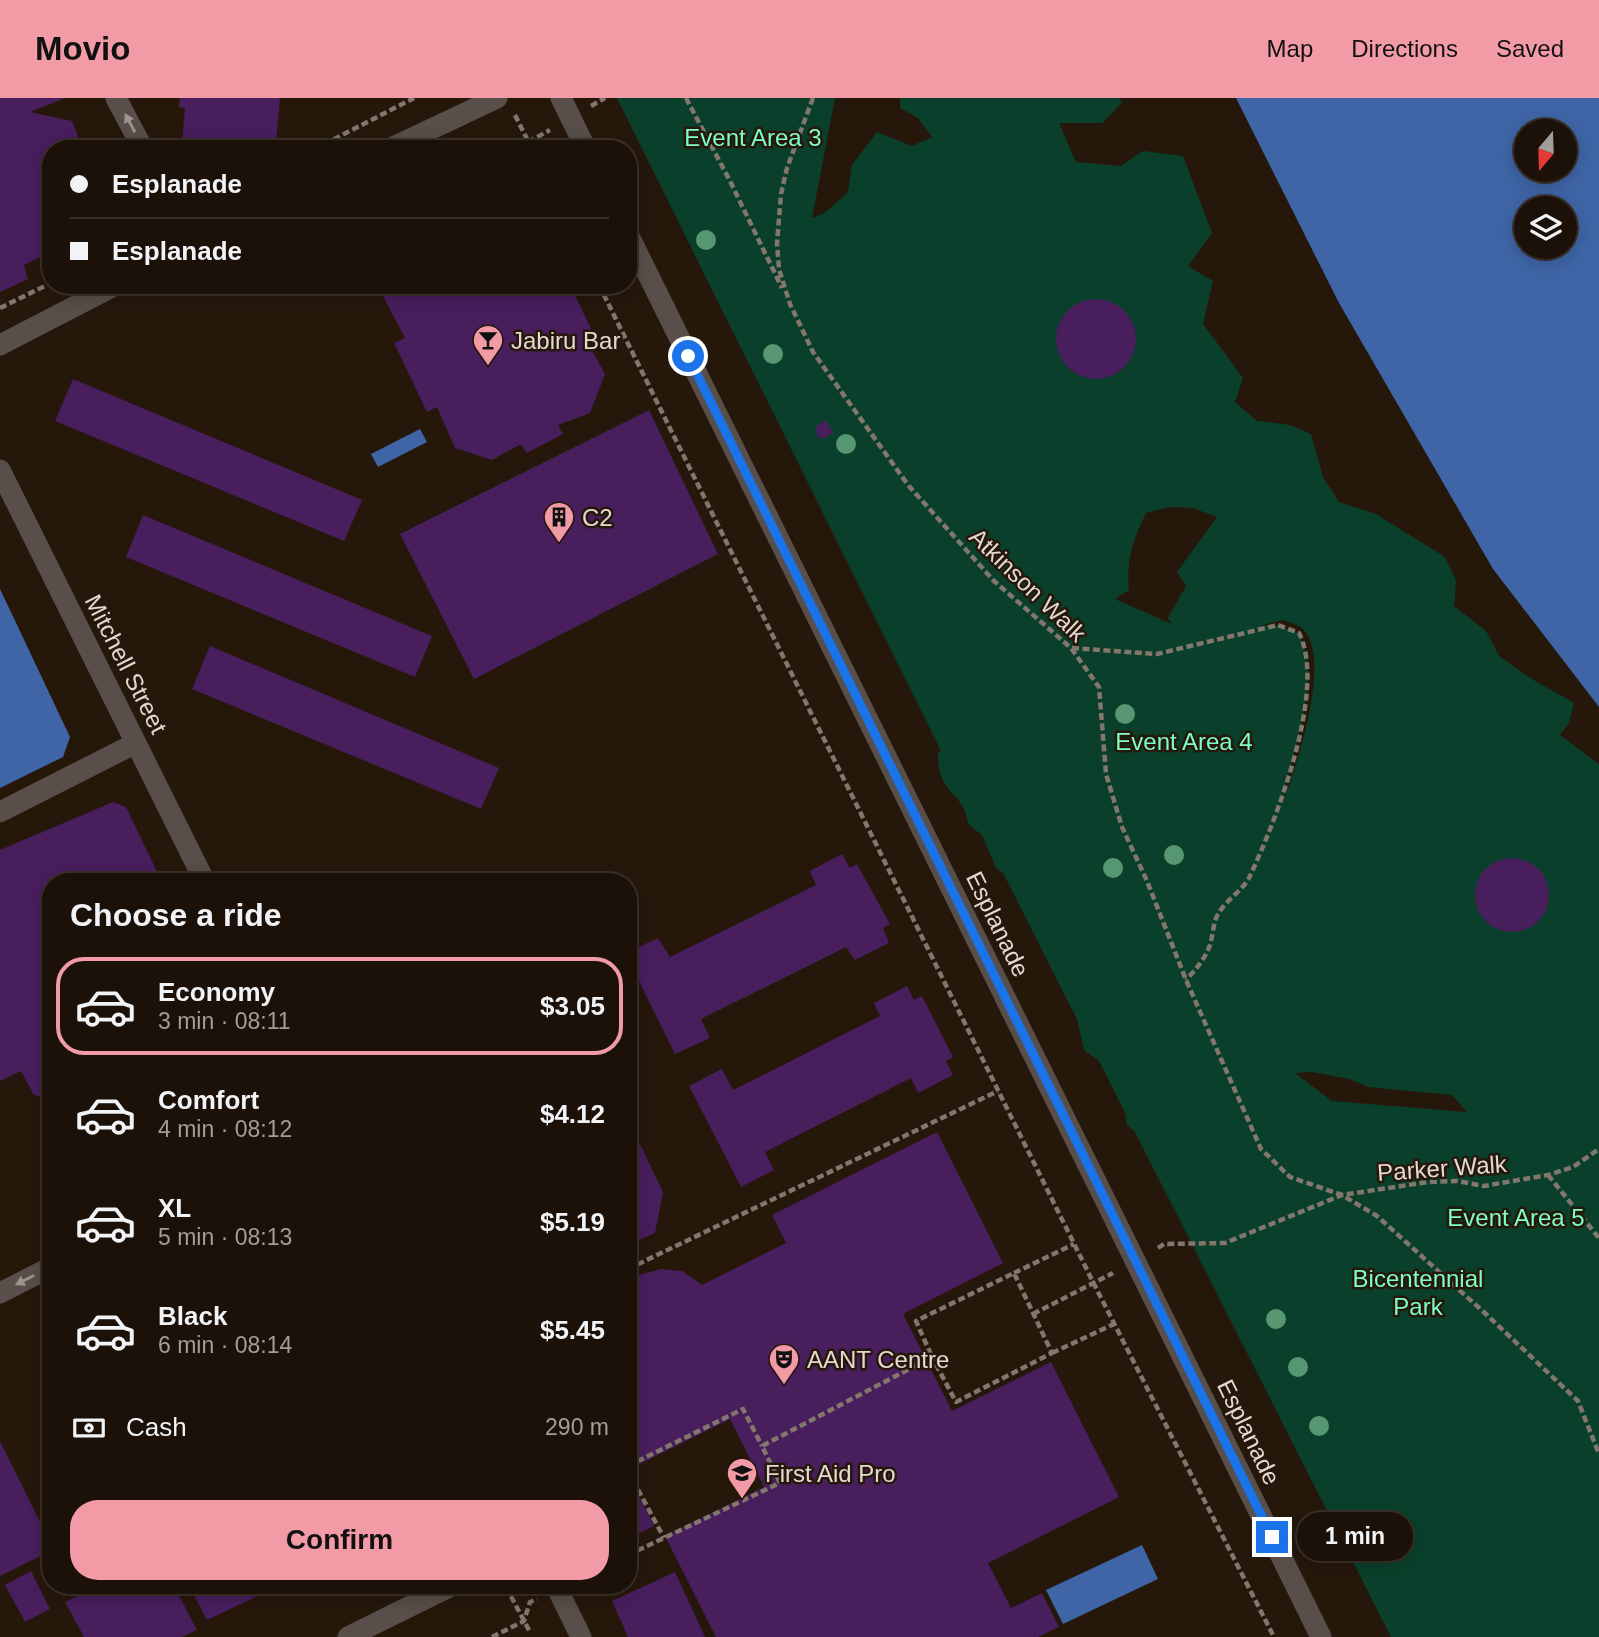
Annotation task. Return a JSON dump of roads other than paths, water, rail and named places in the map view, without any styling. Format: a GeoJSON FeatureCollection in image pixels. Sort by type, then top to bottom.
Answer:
{"type":"FeatureCollection","features":[{"type":"Feature","properties":{"kind":"street"},"geometry":{"type":"LineString","coordinates":[[116,98],[138,140]]}},
{"type":"Feature","properties":{"kind":"street"},"geometry":{"type":"LineString","coordinates":[[561,98],[582,140]]}},
{"type":"Feature","properties":{"kind":"street"},"geometry":{"type":"LineString","coordinates":[[412,140],[504,104]]}},
{"type":"Feature","properties":{"kind":"street","name":"Esplanade"},"geometry":{"type":"LineString","coordinates":[[637,252],[1321,1637]]}},
{"type":"Feature","properties":{"kind":"street"},"geometry":{"type":"LineString","coordinates":[[0,345],[99,294]]}},
{"type":"Feature","properties":{"kind":"street","name":"Mitchell Street"},"geometry":{"type":"LineString","coordinates":[[0,470],[201,873]]}},
{"type":"Feature","properties":{"kind":"street"},"geometry":{"type":"LineString","coordinates":[[0,813],[136,743]]}},
{"type":"Feature","properties":{"kind":"street"},"geometry":{"type":"LineString","coordinates":[[0,1293],[42,1272]]}},
{"type":"Feature","properties":{"kind":"street"},"geometry":{"type":"LineString","coordinates":[[348,1637],[435,1594]]}},
{"type":"Feature","properties":{"kind":"street"},"geometry":{"type":"LineString","coordinates":[[560,1594],[581,1637]]}},
{"type":"Feature","properties":{"kind":"water"},"geometry":{"type":"Polygon","coordinates":[[[1236,98],[1599,98],[1599,707],[1493,569],[1339,303],[1236,98]]]}},
{"type":"Feature","properties":{"kind":"water"},"geometry":{"type":"Polygon","coordinates":[[[420,429],[427,442],[378,467],[371,454],[420,429]]]}},
{"type":"Feature","properties":{"kind":"water"},"geometry":{"type":"Polygon","coordinates":[[[0,589],[70,737],[63,757],[0,788],[0,589]]]}},
{"type":"Feature","properties":{"kind":"water"},"geometry":{"type":"Polygon","coordinates":[[[1142,1545],[1158,1579],[1063,1624],[1046,1590],[1142,1545]]]}},
{"type":"Feature","properties":{"kind":"place","name":"Jabiru Bar"},"geometry":{"type":"Point","coordinates":[488,367]}},
{"type":"Feature","properties":{"kind":"place","name":"C2"},"geometry":{"type":"Point","coordinates":[559,544]}},
{"type":"Feature","properties":{"kind":"place","name":"AANT Centre"},"geometry":{"type":"Point","coordinates":[784,1386]}},
{"type":"Feature","properties":{"kind":"place","name":"First Aid Pro"},"geometry":{"type":"Point","coordinates":[742,1500]}},
{"type":"Feature","properties":{"kind":"park label","name":"Event Area 3"},"geometry":{"type":"Point","coordinates":[753,137]}},
{"type":"Feature","properties":{"kind":"park label","name":"Event Area 4"},"geometry":{"type":"Point","coordinates":[1184,741]}},
{"type":"Feature","properties":{"kind":"park label","name":"Event Area 5"},"geometry":{"type":"Point","coordinates":[1516,1217]}},
{"type":"Feature","properties":{"kind":"park label","name":"Bicentennial Park"},"geometry":{"type":"Point","coordinates":[1418,1292]}}]}
